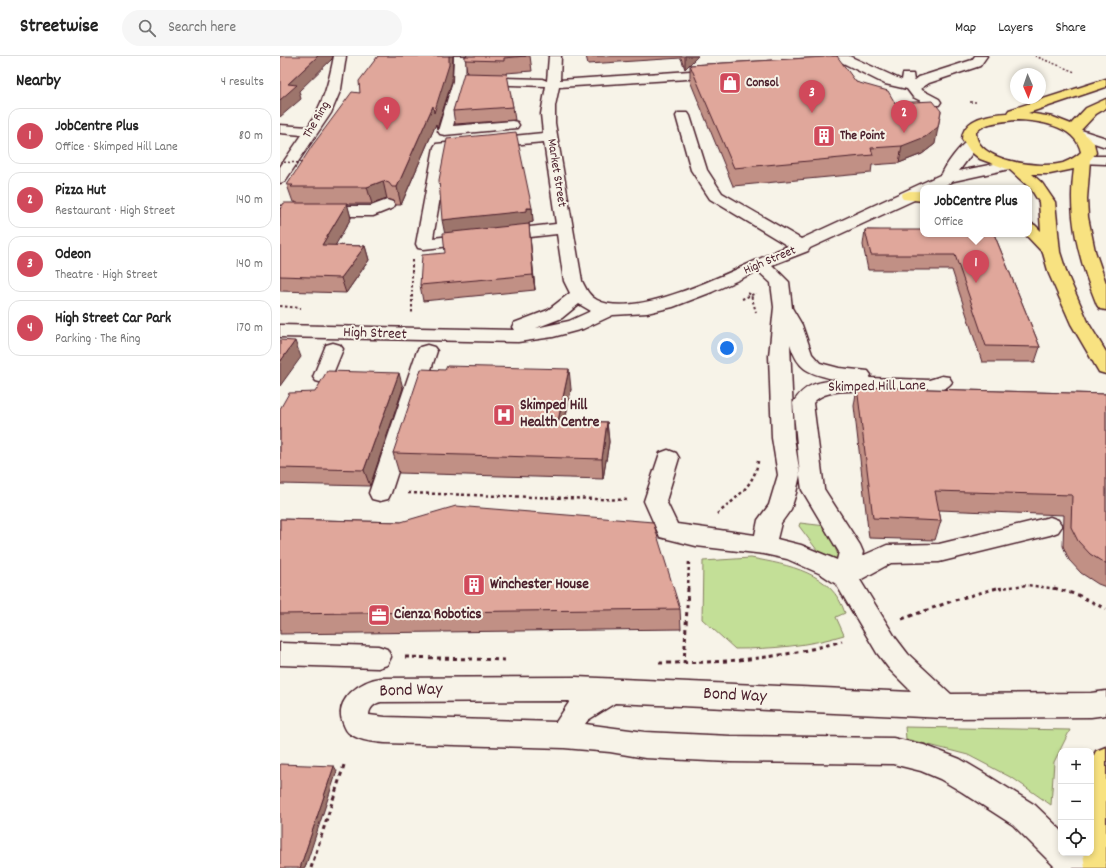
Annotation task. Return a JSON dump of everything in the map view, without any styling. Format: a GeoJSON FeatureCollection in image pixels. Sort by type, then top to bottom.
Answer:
{"type":"FeatureCollection","features":[{"type":"Feature","properties":{"kind":"main road"},"geometry":{"type":"LineString","coordinates":[[1083,160],[1070,166],[1053,169],[1012,165],[984,155],[972,144],[969,137],[973,128],[985,121],[1003,117],[1106,83]]}},
{"type":"Feature","properties":{"kind":"main road"},"geometry":{"type":"LineString","coordinates":[[1075,132],[1090,111],[1106,103]]}},
{"type":"Feature","properties":{"kind":"main road"},"geometry":{"type":"LineString","coordinates":[[1003,117],[1021,116],[1043,119],[1075,132],[1087,143],[1089,148],[1088,153],[1083,160],[1078,193],[1081,231],[1093,275],[1106,305]]}},
{"type":"Feature","properties":{"kind":"main road"},"geometry":{"type":"LineString","coordinates":[[1012,165],[1037,186],[1047,202],[1051,252],[1065,291],[1080,324],[1106,368]]}},
{"type":"Feature","properties":{"kind":"main road"},"geometry":{"type":"LineString","coordinates":[[1032,231],[1051,252]]}},
{"type":"Feature","properties":{"kind":"main road"},"geometry":{"type":"LineString","coordinates":[[1101,868],[1096,833],[1096,801],[1102,768],[1106,760]]}},
{"type":"Feature","properties":{"kind":"street","name":"The Ring"},"geometry":{"type":"LineString","coordinates":[[282,168],[324,113],[334,89],[340,56]]}},
{"type":"Feature","properties":{"kind":"street"},"geometry":{"type":"LineString","coordinates":[[460,56],[460,81],[445,131],[540,127]]}},
{"type":"Feature","properties":{"kind":"street","name":"Market Street"},"geometry":{"type":"LineString","coordinates":[[555,56],[555,79],[540,127],[565,228],[573,281],[578,292]]}},
{"type":"Feature","properties":{"kind":"street"},"geometry":{"type":"LineString","coordinates":[[824,56],[842,57],[890,81],[914,87],[918,94],[934,102]]}},
{"type":"Feature","properties":{"kind":"street"},"geometry":{"type":"LineString","coordinates":[[914,87],[924,80],[976,63],[981,56]]}},
{"type":"Feature","properties":{"kind":"street"},"geometry":{"type":"LineString","coordinates":[[561,84],[735,73]]}},
{"type":"Feature","properties":{"kind":"street"},"geometry":{"type":"LineString","coordinates":[[460,81],[475,80],[542,83]]}},
{"type":"Feature","properties":{"kind":"street"},"geometry":{"type":"LineString","coordinates":[[683,116],[699,170],[716,196],[802,247]]}},
{"type":"Feature","properties":{"kind":"street"},"geometry":{"type":"LineString","coordinates":[[540,127],[441,147],[424,244],[565,228]]}},
{"type":"Feature","properties":{"kind":"street"},"geometry":{"type":"LineString","coordinates":[[280,129],[311,132]]}},
{"type":"Feature","properties":{"kind":"street"},"geometry":{"type":"LineString","coordinates":[[1075,132],[1106,143]]}},
{"type":"Feature","properties":{"kind":"street"},"geometry":{"type":"LineString","coordinates":[[949,177],[952,168],[972,144]]}},
{"type":"Feature","properties":{"kind":"street"},"geometry":{"type":"LineString","coordinates":[[1083,160],[1106,160]]}},
{"type":"Feature","properties":{"kind":"street"},"geometry":{"type":"LineString","coordinates":[[933,185],[949,177],[1012,165]]}},
{"type":"Feature","properties":{"kind":"street","name":"High Street"},"geometry":{"type":"LineString","coordinates":[[471,336],[524,326],[546,318],[555,314],[578,292],[589,303],[610,309],[638,309],[666,303],[699,291],[802,247],[918,194]]}},
{"type":"Feature","properties":{"kind":"street"},"geometry":{"type":"LineString","coordinates":[[280,211],[373,211],[387,204]]}},
{"type":"Feature","properties":{"kind":"street","name":"Skimped Hill Lane"},"geometry":{"type":"LineString","coordinates":[[761,264],[780,282],[783,307],[779,356],[783,438],[789,474],[785,493],[779,508],[770,520],[764,545]]}},
{"type":"Feature","properties":{"kind":"street","name":"Skimped Hill Lane"},"geometry":{"type":"LineString","coordinates":[[783,307],[793,325],[803,356],[813,367],[839,374],[929,377],[942,382],[932,387],[846,386],[823,388],[810,393],[803,403],[813,490],[851,552],[845,577]]}},
{"type":"Feature","properties":{"kind":"street","name":"High Street"},"geometry":{"type":"LineString","coordinates":[[280,331],[518,336],[553,332],[585,322],[610,309]]}},
{"type":"Feature","properties":{"kind":"street"},"geometry":{"type":"LineString","coordinates":[[323,377],[333,349]]}},
{"type":"Feature","properties":{"kind":"street"},"geometry":{"type":"LineString","coordinates":[[380,493],[427,352]]}},
{"type":"Feature","properties":{"kind":"street"},"geometry":{"type":"LineString","coordinates":[[668,458],[655,501],[668,531],[696,537],[764,545],[792,551],[830,567],[845,577],[886,645],[900,662],[945,706]]}},
{"type":"Feature","properties":{"kind":"street"},"geometry":{"type":"LineString","coordinates":[[845,577],[887,554],[939,553],[1050,526]]}},
{"type":"Feature","properties":{"kind":"street"},"geometry":{"type":"LineString","coordinates":[[280,654],[378,657]]}},
{"type":"Feature","properties":{"kind":"street"},"geometry":{"type":"LineString","coordinates":[[564,735],[578,711],[612,690]]}},
{"type":"Feature","properties":{"kind":"street","name":"Bond Way"},"geometry":{"type":"LineString","coordinates":[[1058,848],[1024,815],[1001,799],[950,769],[924,758],[893,751],[738,749],[644,745],[610,739],[564,735],[379,729],[361,726],[356,720],[355,710],[362,698],[373,691],[612,690],[945,706],[1091,705],[1106,703]]}},
{"type":"Feature","properties":{"kind":"street","name":"Bond Way"},"geometry":{"type":"LineString","coordinates":[[1066,856],[1078,868]]}},
{"type":"Feature","properties":{"kind":"path"},"geometry":{"type":"LineString","coordinates":[[1035,56],[1080,74]]}},
{"type":"Feature","properties":{"kind":"path"},"geometry":{"type":"LineString","coordinates":[[282,168],[310,163]]}},
{"type":"Feature","properties":{"kind":"path"},"geometry":{"type":"LineString","coordinates":[[412,316],[412,245],[424,244]]}},
{"type":"Feature","properties":{"kind":"path"},"geometry":{"type":"LineString","coordinates":[[742,299],[756,292]]}},
{"type":"Feature","properties":{"kind":"path"},"geometry":{"type":"LineString","coordinates":[[729,504],[742,494],[758,467],[758,460]]}},
{"type":"Feature","properties":{"kind":"path"},"geometry":{"type":"LineString","coordinates":[[380,493],[632,500]]}},
{"type":"Feature","properties":{"kind":"path"},"geometry":{"type":"LineString","coordinates":[[689,557],[684,664],[764,660],[810,652],[842,641]]}},
{"type":"Feature","properties":{"kind":"path"},"geometry":{"type":"LineString","coordinates":[[901,619],[987,589],[1008,585],[1031,585],[1067,591],[1088,599],[1106,609]]}},
{"type":"Feature","properties":{"kind":"path"},"geometry":{"type":"LineString","coordinates":[[311,868],[345,762]]}},
{"type":"Feature","properties":{"kind":"green space"},"geometry":{"type":"Polygon","coordinates":[[[800,523],[826,526],[840,560],[834,563],[823,558],[799,526],[800,523]]]}},
{"type":"Feature","properties":{"kind":"green space"},"geometry":{"type":"Polygon","coordinates":[[[751,558],[794,568],[819,579],[830,588],[839,599],[845,613],[836,617],[844,635],[817,642],[790,646],[735,649],[702,619],[703,561],[751,558]]]}},
{"type":"Feature","properties":{"kind":"green space"},"geometry":{"type":"Polygon","coordinates":[[[905,727],[1070,730],[1061,748],[1058,748],[1058,754],[1054,762],[1051,805],[1014,779],[968,755],[906,739],[905,727]]]}},
{"type":"Feature","properties":{"kind":"building"},"geometry":{"type":"Polygon","coordinates":[[[280,56],[318,56],[288,84],[297,85],[280,100],[280,56]]]}},
{"type":"Feature","properties":{"kind":"building"},"geometry":{"type":"Polygon","coordinates":[[[378,56],[449,56],[449,65],[434,113],[433,106],[397,187],[392,187],[389,183],[383,181],[367,187],[291,187],[293,185],[287,185],[312,146],[352,92],[360,93],[359,81],[378,56]]]}},
{"type":"Feature","properties":{"kind":"building"},"geometry":{"type":"Polygon","coordinates":[[[465,56],[526,56],[504,58],[504,61],[465,60],[465,56]]]}},
{"type":"Feature","properties":{"kind":"building","name":"The Point"},"geometry":{"type":"Polygon","coordinates":[[[837,56],[856,82],[888,91],[895,103],[933,101],[941,111],[938,127],[925,137],[902,146],[871,148],[873,155],[734,168],[690,65],[837,56]]]}},
{"type":"Feature","properties":{"kind":"building"},"geometry":{"type":"Polygon","coordinates":[[[464,73],[507,74],[513,107],[453,111],[464,73]]]}},
{"type":"Feature","properties":{"kind":"building"},"geometry":{"type":"Polygon","coordinates":[[[516,132],[532,208],[527,208],[527,211],[442,220],[439,180],[447,139],[516,132]]]}},
{"type":"Feature","properties":{"kind":"building"},"geometry":{"type":"Polygon","coordinates":[[[284,203],[347,203],[322,245],[365,246],[341,278],[280,276],[280,209],[284,203]]]}},
{"type":"Feature","properties":{"kind":"building"},"geometry":{"type":"Polygon","coordinates":[[[529,224],[533,275],[420,285],[422,255],[445,253],[443,233],[529,224]]]}},
{"type":"Feature","properties":{"kind":"building"},"geometry":{"type":"Polygon","coordinates":[[[865,230],[920,230],[920,237],[995,237],[1040,347],[986,346],[955,255],[871,255],[865,230]]]}},
{"type":"Feature","properties":{"kind":"building"},"geometry":{"type":"Polygon","coordinates":[[[280,340],[295,341],[280,362],[280,340]]]}},
{"type":"Feature","properties":{"kind":"building"},"geometry":{"type":"Polygon","coordinates":[[[447,366],[569,369],[558,421],[607,422],[602,459],[393,453],[421,369],[445,370],[447,366]]]}},
{"type":"Feature","properties":{"kind":"building"},"geometry":{"type":"Polygon","coordinates":[[[327,371],[399,373],[364,470],[280,468],[280,409],[289,393],[315,392],[327,371]]]}},
{"type":"Feature","properties":{"kind":"building"},"geometry":{"type":"Polygon","coordinates":[[[857,387],[1106,394],[1106,564],[1090,554],[1078,541],[1071,527],[1072,495],[935,491],[941,521],[873,518],[857,387]]]}},
{"type":"Feature","properties":{"kind":"building","name":"Winchester House"},"geometry":{"type":"Polygon","coordinates":[[[456,506],[653,522],[680,609],[280,614],[280,519],[401,522],[456,506]]]}},
{"type":"Feature","properties":{"kind":"building"},"geometry":{"type":"Polygon","coordinates":[[[280,764],[334,766],[300,868],[280,868],[280,764]]]}},
{"type":"Feature","properties":{"kind":"place","name":"Consol"},"geometry":{"type":"Point","coordinates":[730,83]}},
{"type":"Feature","properties":{"kind":"place","name":"Odeon"},"geometry":{"type":"Point","coordinates":[812,113]}},
{"type":"Feature","properties":{"kind":"place","name":"High Street Car Park"},"geometry":{"type":"Point","coordinates":[387,130]}},
{"type":"Feature","properties":{"kind":"place","name":"Pizza Hut"},"geometry":{"type":"Point","coordinates":[904,133]}},
{"type":"Feature","properties":{"kind":"place","name":"The Point"},"geometry":{"type":"Point","coordinates":[824,136]}},
{"type":"Feature","properties":{"kind":"place","name":"JobCentre Plus"},"geometry":{"type":"Point","coordinates":[976,283]}},
{"type":"Feature","properties":{"kind":"place","name":"Skimped Hill Health Centre"},"geometry":{"type":"Point","coordinates":[504,415]}},
{"type":"Feature","properties":{"kind":"place","name":"Winchester House"},"geometry":{"type":"Point","coordinates":[474,585]}},
{"type":"Feature","properties":{"kind":"place","name":"Cienza Robotics"},"geometry":{"type":"Point","coordinates":[379,615]}}]}
